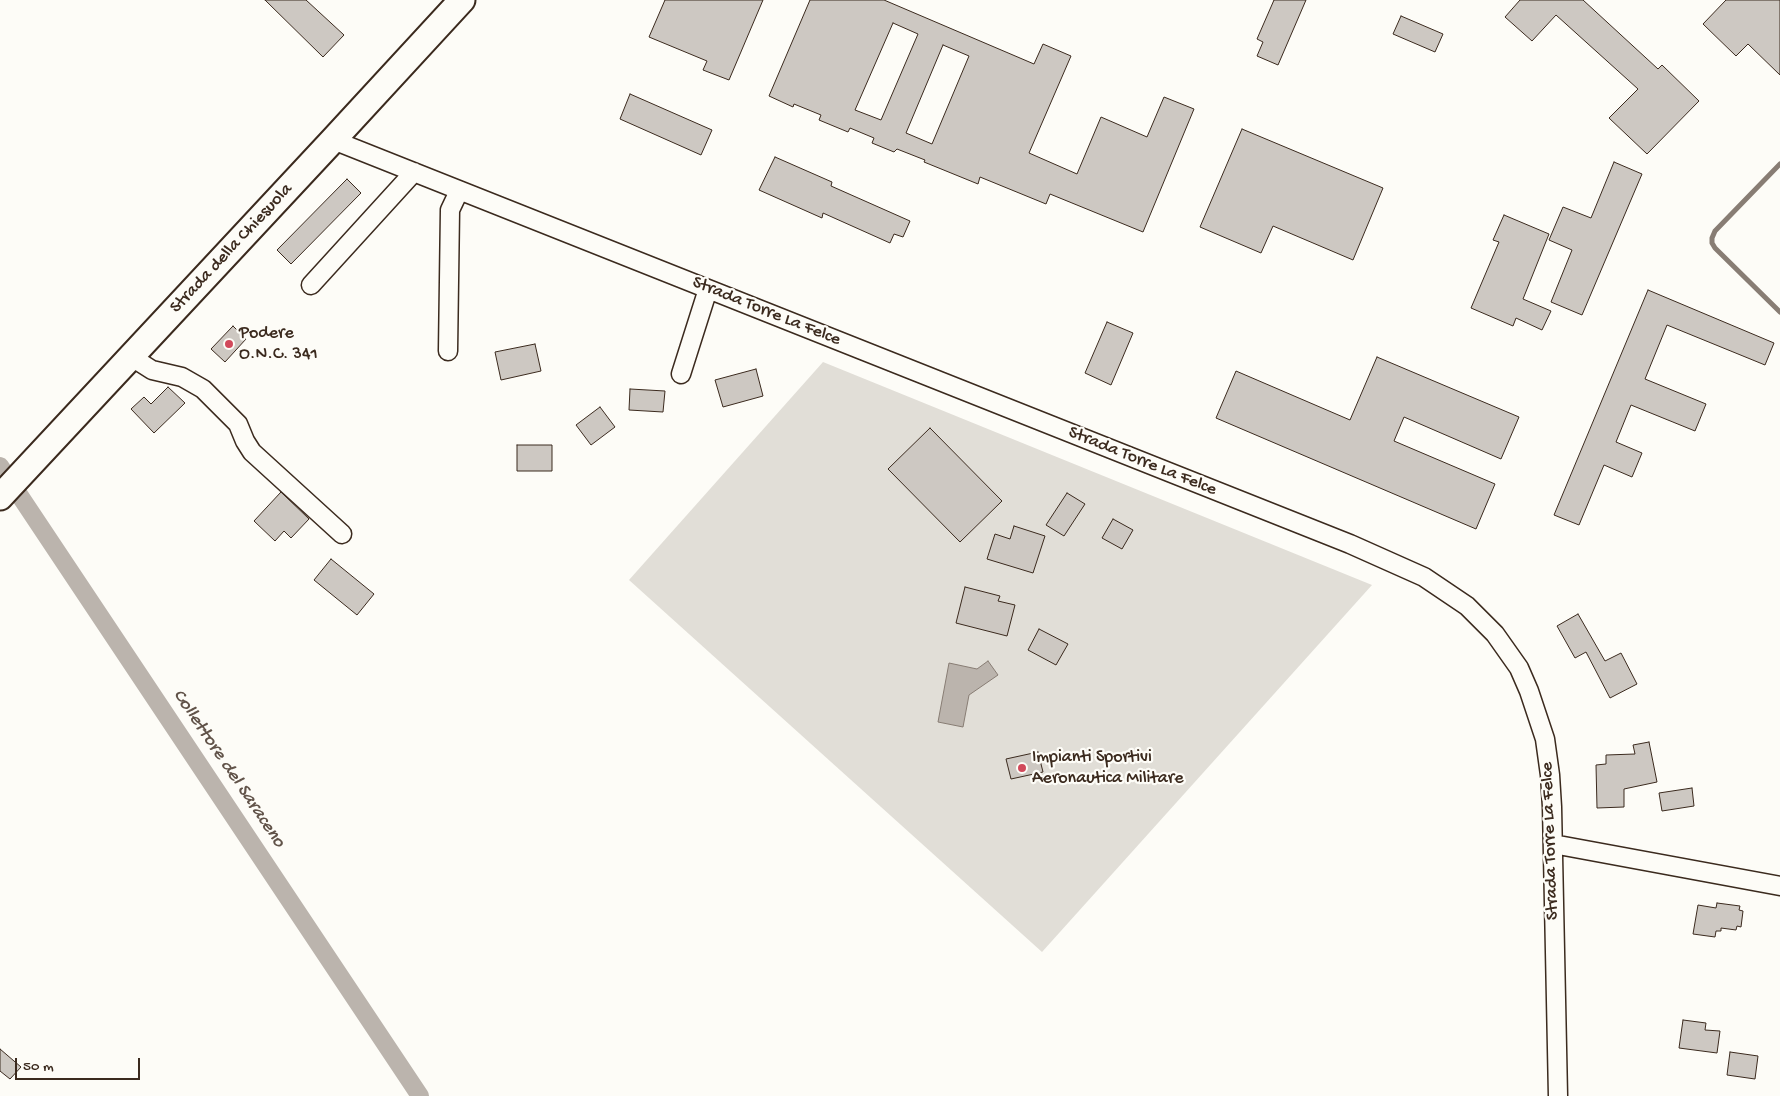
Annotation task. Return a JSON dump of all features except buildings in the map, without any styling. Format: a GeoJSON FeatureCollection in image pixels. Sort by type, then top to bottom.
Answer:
{"type":"FeatureCollection","features":[{"type":"Feature","properties":{"kind":"street","name":"Strada della Chiesuola"},"geometry":{"type":"LineString","coordinates":[[0,496],[462,0]]}},
{"type":"Feature","properties":{"kind":"street","name":"Strada Torre La Felce"},"geometry":{"type":"LineString","coordinates":[[333,140],[1350,544],[1401,566],[1445,590],[1475,613],[1495,634],[1519,668],[1530,691],[1548,756],[1552,790],[1558,1096]]}},
{"type":"Feature","properties":{"kind":"street"},"geometry":{"type":"LineString","coordinates":[[311,285],[414,172]]}},
{"type":"Feature","properties":{"kind":"street"},"geometry":{"type":"LineString","coordinates":[[448,351],[450,210],[459,191]]}},
{"type":"Feature","properties":{"kind":"street"},"geometry":{"type":"LineString","coordinates":[[681,374],[708,289]]}},
{"type":"Feature","properties":{"kind":"street"},"geometry":{"type":"LineString","coordinates":[[132,355],[152,370],[182,377],[203,389],[235,420],[252,452],[342,534]]}},
{"type":"Feature","properties":{"kind":"street"},"geometry":{"type":"LineString","coordinates":[[1553,844],[1780,886]]}},
{"type":"Feature","properties":{"kind":"shaded area","name":"Impianti Sportivi Aeronautica Militare"},"geometry":{"type":"Polygon","coordinates":[[[823,362],[1372,585],[1042,952],[629,580],[823,362]]]}},
{"type":"Feature","properties":{"kind":"shaded area"},"geometry":{"type":"Polygon","coordinates":[[[988,661],[998,675],[969,695],[963,727],[938,722],[949,663],[977,669],[988,661]]]}},
{"type":"Feature","properties":{"kind":"waterway"},"geometry":{"type":"LineString","coordinates":[[1780,164],[1715,231],[1712,238],[1715,248],[1780,312]]}},
{"type":"Feature","properties":{"kind":"waterway","name":"Collettore del Saraceno"},"geometry":{"type":"LineString","coordinates":[[0,466],[420,1096]]}},
{"type":"Feature","properties":{"kind":"place","name":"Podere O.N.C. 341"},"geometry":{"type":"Point","coordinates":[229,344]}},
{"type":"Feature","properties":{"kind":"place","name":"Impianti Sportivi Aeronautica Militare"},"geometry":{"type":"Point","coordinates":[1022,768]}}]}
